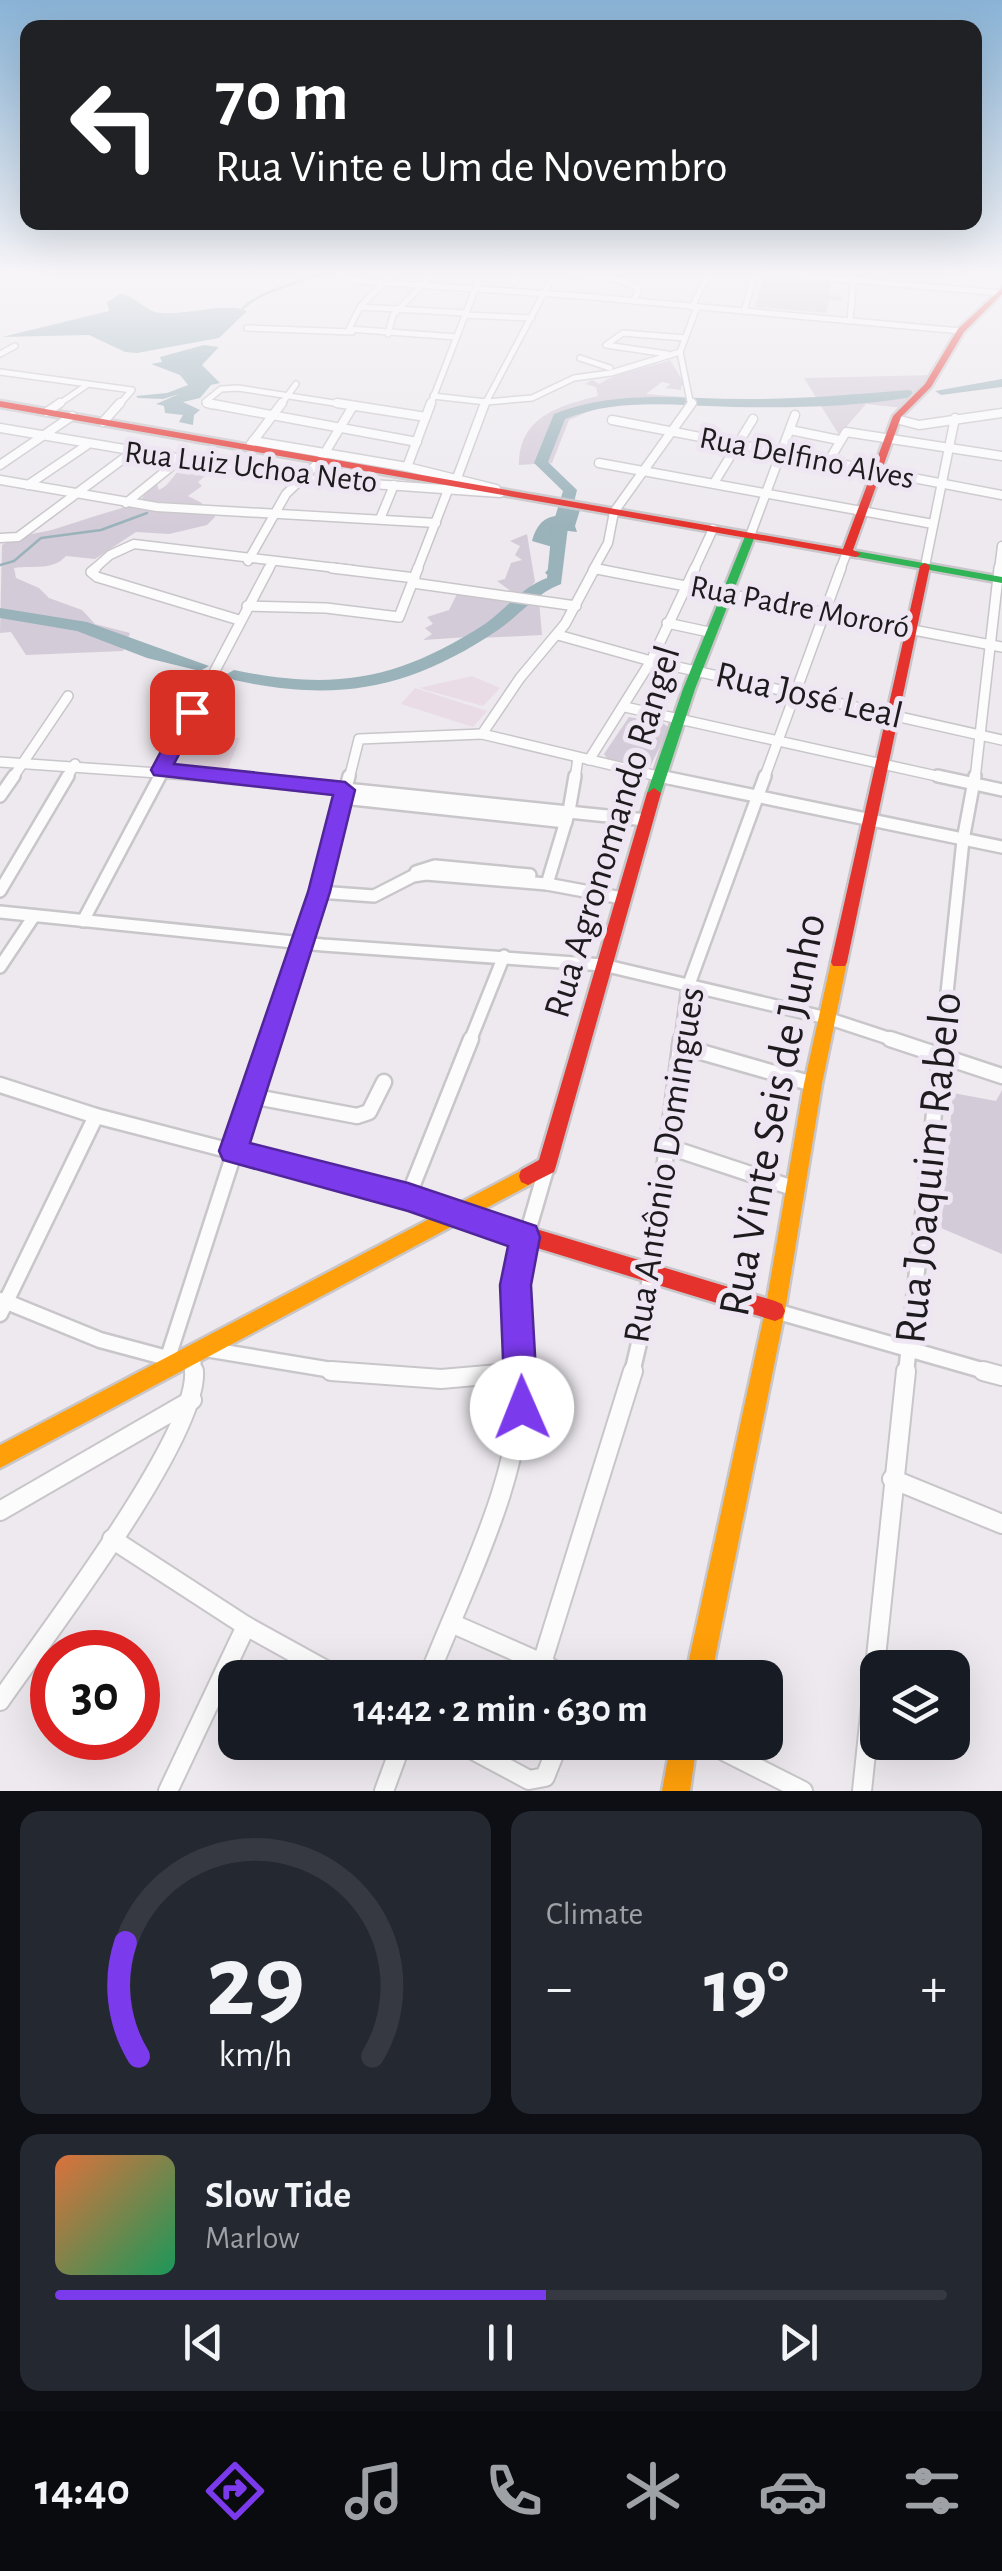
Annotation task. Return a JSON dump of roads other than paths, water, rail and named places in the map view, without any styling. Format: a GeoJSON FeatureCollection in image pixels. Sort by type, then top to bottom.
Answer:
{"type":"FeatureCollection","features":[{"type":"Feature","properties":{"kind":"main road"},"geometry":{"type":"LineString","coordinates":[[898,414],[928,386],[945,358]]}},
{"type":"Feature","properties":{"kind":"main road"},"geometry":{"type":"LineString","coordinates":[[0,404],[251,444],[1001,579]]}},
{"type":"Feature","properties":{"kind":"main road","name":"Rua Antônio Domingues"},"geometry":{"type":"LineString","coordinates":[[847,552],[898,414]]}},
{"type":"Feature","properties":{"kind":"main road","name":"Rua Agronomando Rangel"},"geometry":{"type":"LineString","coordinates":[[547,1166],[646,820],[695,670],[750,536]]}},
{"type":"Feature","properties":{"kind":"main road","name":"Rua Vinte Seis de Junho"},"geometry":{"type":"LineString","coordinates":[[702,1660],[775,1311],[813,1084],[925,566]]}},
{"type":"Feature","properties":{"kind":"main road"},"geometry":{"type":"LineString","coordinates":[[0,1457],[165,1364],[199,1352],[547,1166]]}},
{"type":"Feature","properties":{"kind":"main road"},"geometry":{"type":"LineString","coordinates":[[453,1213],[775,1311]]}},
{"type":"Feature","properties":{"kind":"main road"},"geometry":{"type":"LineString","coordinates":[[676,1791],[681,1760]]}},
{"type":"Feature","properties":{"kind":"street"},"geometry":{"type":"LineString","coordinates":[[407,467],[448,358]]}},
{"type":"Feature","properties":{"kind":"street"},"geometry":{"type":"LineString","coordinates":[[457,478],[486,402],[510,358]]}},
{"type":"Feature","properties":{"kind":"street"},"geometry":{"type":"LineString","coordinates":[[580,358],[600,368],[624,370]]}},
{"type":"Feature","properties":{"kind":"street"},"geometry":{"type":"LineString","coordinates":[[433,396],[486,402],[535,398],[574,378],[624,370],[662,358]]}},
{"type":"Feature","properties":{"kind":"street"},"geometry":{"type":"LineString","coordinates":[[482,734],[520,678],[558,636],[597,569],[608,543],[614,512],[692,400],[678,358]]}},
{"type":"Feature","properties":{"kind":"street"},"geometry":{"type":"LineString","coordinates":[[0,372],[132,390],[104,422]]}},
{"type":"Feature","properties":{"kind":"street"},"geometry":{"type":"LineString","coordinates":[[0,382],[13,374]]}},
{"type":"Feature","properties":{"kind":"street"},"geometry":{"type":"LineString","coordinates":[[251,444],[296,384]]}},
{"type":"Feature","properties":{"kind":"street"},"geometry":{"type":"LineString","coordinates":[[47,412],[86,385]]}},
{"type":"Feature","properties":{"kind":"street"},"geometry":{"type":"LineString","coordinates":[[417,442],[217,408],[206,405],[206,398],[221,390],[238,388],[426,417]]}},
{"type":"Feature","properties":{"kind":"street"},"geometry":{"type":"LineString","coordinates":[[248,560],[275,513],[323,457],[354,406]]}},
{"type":"Feature","properties":{"kind":"street"},"geometry":{"type":"LineString","coordinates":[[905,440],[920,425],[1002,412]]}},
{"type":"Feature","properties":{"kind":"street"},"geometry":{"type":"LineString","coordinates":[[898,414],[920,425]]}},
{"type":"Feature","properties":{"kind":"street","name":"Rua Agronomando Rangel"},"geometry":{"type":"LineString","coordinates":[[750,536],[795,415]]}},
{"type":"Feature","properties":{"kind":"street"},"geometry":{"type":"LineString","coordinates":[[0,465],[72,416]]}},
{"type":"Feature","properties":{"kind":"street"},"geometry":{"type":"LineString","coordinates":[[925,566],[955,418]]}},
{"type":"Feature","properties":{"kind":"street"},"geometry":{"type":"LineString","coordinates":[[714,483],[753,419]]}},
{"type":"Feature","properties":{"kind":"street","name":"Rua Delfino Alves"},"geometry":{"type":"LineString","coordinates":[[612,420],[1002,495]]}},
{"type":"Feature","properties":{"kind":"street","name":"Rua Luiz Uchoa Neto"},"geometry":{"type":"LineString","coordinates":[[1,428],[302,479],[504,492]]}},
{"type":"Feature","properties":{"kind":"street"},"geometry":{"type":"LineString","coordinates":[[790,430],[905,440],[1002,456]]}},
{"type":"Feature","properties":{"kind":"street"},"geometry":{"type":"LineString","coordinates":[[828,462],[841,436]]}},
{"type":"Feature","properties":{"kind":"street"},"geometry":{"type":"LineString","coordinates":[[28,486],[87,445]]}},
{"type":"Feature","properties":{"kind":"street"},"geometry":{"type":"LineString","coordinates":[[0,538],[18,537],[131,453]]}},
{"type":"Feature","properties":{"kind":"street"},"geometry":{"type":"LineString","coordinates":[[323,457],[407,467],[504,492]]}},
{"type":"Feature","properties":{"kind":"street"},"geometry":{"type":"LineString","coordinates":[[126,504],[178,461]]}},
{"type":"Feature","properties":{"kind":"street"},"geometry":{"type":"LineString","coordinates":[[599,462],[934,524]]}},
{"type":"Feature","properties":{"kind":"street"},"geometry":{"type":"LineString","coordinates":[[0,480],[126,504],[436,523]]}},
{"type":"Feature","properties":{"kind":"street"},"geometry":{"type":"LineString","coordinates":[[380,519],[394,485]]}},
{"type":"Feature","properties":{"kind":"street"},"geometry":{"type":"LineString","coordinates":[[247,606],[326,608],[395,618],[404,612],[448,490]]}},
{"type":"Feature","properties":{"kind":"street"},"geometry":{"type":"LineString","coordinates":[[548,880],[583,759],[625,707],[651,661],[713,529]]}},
{"type":"Feature","properties":{"kind":"street"},"geometry":{"type":"LineString","coordinates":[[240,620],[92,575],[93,568],[129,545],[576,606]]}},
{"type":"Feature","properties":{"kind":"street","name":"Rua Joaquim Rabelo"},"geometry":{"type":"LineString","coordinates":[[862,1791],[892,1479],[910,1350],[964,840],[996,645],[1002,546]]}},
{"type":"Feature","properties":{"kind":"street","name":"Rua Antônio Domingues"},"geometry":{"type":"LineString","coordinates":[[543,1660],[630,1384],[644,1322],[647,1274],[688,987],[847,552]]}},
{"type":"Feature","properties":{"kind":"street"},"geometry":{"type":"LineString","coordinates":[[83,921],[272,563]]}},
{"type":"Feature","properties":{"kind":"street","name":"Rua Padre Mororó"},"geometry":{"type":"LineString","coordinates":[[597,569],[996,645]]}},
{"type":"Feature","properties":{"kind":"street"},"geometry":{"type":"LineString","coordinates":[[667,623],[710,632]]}},
{"type":"Feature","properties":{"kind":"street","name":"Rua José Leal"},"geometry":{"type":"LineString","coordinates":[[558,636],[651,661],[1002,740]]}},
{"type":"Feature","properties":{"kind":"street"},"geometry":{"type":"LineString","coordinates":[[0,796],[68,696]]}},
{"type":"Feature","properties":{"kind":"street"},"geometry":{"type":"LineString","coordinates":[[625,707],[1002,790]]}},
{"type":"Feature","properties":{"kind":"street"},"geometry":{"type":"LineString","coordinates":[[96,1116],[2,1305],[165,1364],[319,892],[360,737],[482,734],[756,799],[1002,848]]}},
{"type":"Feature","properties":{"kind":"street"},"geometry":{"type":"LineString","coordinates":[[0,762],[162,770],[344,794],[646,820]]}},
{"type":"Feature","properties":{"kind":"street"},"geometry":{"type":"LineString","coordinates":[[0,891],[75,764]]}},
{"type":"Feature","properties":{"kind":"street"},"geometry":{"type":"LineString","coordinates":[[319,892],[374,896],[413,876],[548,880],[622,898]]}},
{"type":"Feature","properties":{"kind":"street"},"geometry":{"type":"LineString","coordinates":[[0,912],[302,942],[602,965],[827,1018],[941,1059],[1002,1076]]}},
{"type":"Feature","properties":{"kind":"street"},"geometry":{"type":"LineString","coordinates":[[0,967],[34,916]]}},
{"type":"Feature","properties":{"kind":"street"},"geometry":{"type":"LineString","coordinates":[[408,1197],[504,956]]}},
{"type":"Feature","properties":{"kind":"street"},"geometry":{"type":"LineString","coordinates":[[680,1046],[813,1084]]}},
{"type":"Feature","properties":{"kind":"street"},"geometry":{"type":"LineString","coordinates":[[251,1096],[357,1116],[370,1112],[384,1082]]}},
{"type":"Feature","properties":{"kind":"street"},"geometry":{"type":"LineString","coordinates":[[2,1088],[408,1197],[453,1213]]}},
{"type":"Feature","properties":{"kind":"street"},"geometry":{"type":"LineString","coordinates":[[666,1146],[796,1189]]}},
{"type":"Feature","properties":{"kind":"street","name":"Rua Agronomando Rangel"},"geometry":{"type":"LineString","coordinates":[[436,1660],[509,1470],[522,1408],[515,1285],[547,1166]]}},
{"type":"Feature","properties":{"kind":"street"},"geometry":{"type":"LineString","coordinates":[[775,1311],[1002,1376]]}},
{"type":"Feature","properties":{"kind":"street"},"geometry":{"type":"LineString","coordinates":[[0,1701],[112,1539],[177,1435],[192,1400],[199,1352],[409,1380],[456,1381],[522,1372]]}},
{"type":"Feature","properties":{"kind":"street"},"geometry":{"type":"LineString","coordinates":[[0,1511],[192,1400]]}},
{"type":"Feature","properties":{"kind":"street"},"geometry":{"type":"LineString","coordinates":[[892,1479],[1002,1524]]}},
{"type":"Feature","properties":{"kind":"street"},"geometry":{"type":"LineString","coordinates":[[112,1539],[246,1626],[307,1660]]}},
{"type":"Feature","properties":{"kind":"street"},"geometry":{"type":"LineString","coordinates":[[451,1623],[535,1660]]}},
{"type":"Feature","properties":{"kind":"street"},"geometry":{"type":"LineString","coordinates":[[168,1791],[246,1626]]}},
{"type":"Feature","properties":{"kind":"street"},"geometry":{"type":"LineString","coordinates":[[384,1791],[395,1760]]}},
{"type":"Feature","properties":{"kind":"street"},"geometry":{"type":"LineString","coordinates":[[492,1760],[529,1780],[545,1777],[552,1760]]}},
{"type":"Feature","properties":{"kind":"street"},"geometry":{"type":"LineString","coordinates":[[742,1760],[803,1791]]}},
{"type":"Feature","properties":{"kind":"water"},"geometry":{"type":"Polygon","coordinates":[[[160,358],[209,358],[202,365],[220,383],[211,385],[200,398],[183,402],[200,410],[194,415],[193,425],[179,422],[183,415],[165,413],[164,406],[156,404],[179,394],[163,399],[136,396],[167,393],[188,385],[180,375],[151,364],[162,362],[160,358]]]}},
{"type":"Feature","properties":{"kind":"water"},"geometry":{"type":"Polygon","coordinates":[[[568,509],[580,510],[577,532],[560,530],[562,548],[554,583],[538,588],[551,577],[545,573],[555,561],[556,548],[532,541],[534,534],[550,517],[569,517],[568,509]]]}},
{"type":"Feature","properties":{"kind":"waterway"},"geometry":{"type":"LineString","coordinates":[[941,391],[1002,383]]}},
{"type":"Feature","properties":{"kind":"waterway"},"geometry":{"type":"LineString","coordinates":[[234,675],[272,683],[339,687],[401,674],[462,645],[502,619],[530,594],[555,581],[560,527],[570,490],[541,463],[559,417],[582,408],[631,399],[755,403],[908,394]]}},
{"type":"Feature","properties":{"kind":"waterway"},"geometry":{"type":"LineString","coordinates":[[0,565],[14,561],[41,538],[101,530],[147,513]]}},
{"type":"Feature","properties":{"kind":"waterway"},"geometry":{"type":"LineString","coordinates":[[0,613],[81,626],[153,654],[200,666]]}}]}
